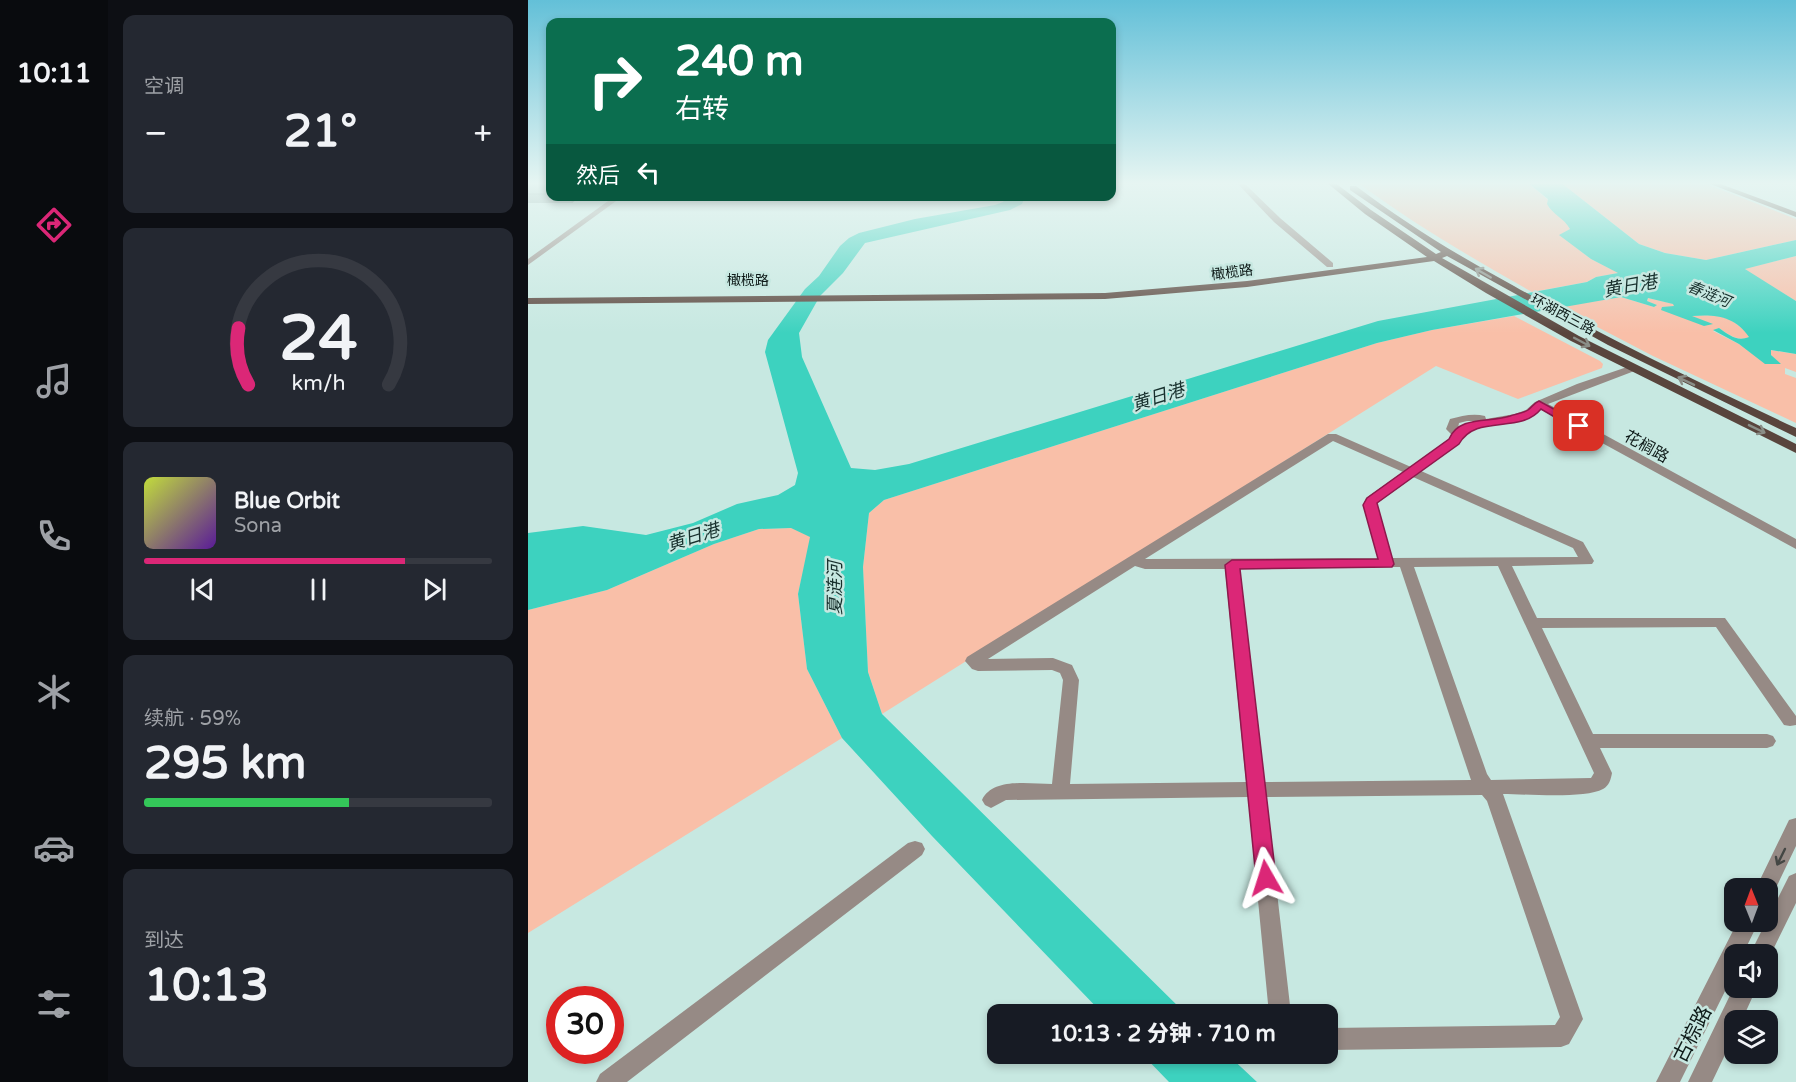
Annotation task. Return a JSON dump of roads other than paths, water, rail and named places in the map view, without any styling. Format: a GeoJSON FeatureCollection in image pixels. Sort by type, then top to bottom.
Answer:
{"type":"FeatureCollection","features":[{"type":"Feature","properties":{"kind":"main road","name":"环湖西三路"},"geometry":{"type":"LineString","coordinates":[[1398,232],[1435,258],[1531,314],[1633,368],[1796,449]]}},
{"type":"Feature","properties":{"kind":"main road","name":"环湖西三路"},"geometry":{"type":"LineString","coordinates":[[1417,232],[1549,311],[1796,433]]}},
{"type":"Feature","properties":{"kind":"main road","name":"橄榄路"},"geometry":{"type":"LineString","coordinates":[[823,296],[1142,288],[1211,282],[1425,251],[1447,252]]}},
{"type":"Feature","properties":{"kind":"main road","name":"橄榄路"},"geometry":{"type":"LineString","coordinates":[[528,293],[797,296],[1132,295],[1214,288],[1435,258],[1447,252]]}},
{"type":"Feature","properties":{"kind":"main road","name":"橄榄路"},"geometry":{"type":"LineString","coordinates":[[528,301],[797,296]]}},
{"type":"Feature","properties":{"kind":"street"},"geometry":{"type":"LineString","coordinates":[[528,253],[557,232]]}},
{"type":"Feature","properties":{"kind":"street"},"geometry":{"type":"LineString","coordinates":[[528,263],[570,232]]}},
{"type":"Feature","properties":{"kind":"street"},"geometry":{"type":"LineString","coordinates":[[1292,232],[1330,265]]}},
{"type":"Feature","properties":{"kind":"street"},"geometry":{"type":"LineString","coordinates":[[1338,1039],[1560,1036],[1572,1019],[1495,797],[1479,778],[1396,564],[1369,505],[1371,501],[1455,441],[1457,434],[1472,424],[1506,421],[1533,412],[1539,404],[1633,368]]}},
{"type":"Feature","properties":{"kind":"street","name":"花榈路"},"geometry":{"type":"LineString","coordinates":[[1539,404],[1796,546]]}},
{"type":"Feature","properties":{"kind":"street"},"geometry":{"type":"LineString","coordinates":[[1060,792],[1071,680],[1066,669],[1053,664],[978,665],[973,661],[1332,436],[1578,545],[1587,561],[1144,566],[1136,560]]}},
{"type":"Feature","properties":{"kind":"street"},"geometry":{"type":"LineString","coordinates":[[991,800],[1003,792],[1589,786],[1598,784],[1602,780],[1603,773],[1503,562]]}},
{"type":"Feature","properties":{"kind":"street"},"geometry":{"type":"LineString","coordinates":[[1232,565],[1279,1004]]}},
{"type":"Feature","properties":{"kind":"street"},"geometry":{"type":"LineString","coordinates":[[1532,623],[1720,621],[1790,720]]}},
{"type":"Feature","properties":{"kind":"street"},"geometry":{"type":"LineString","coordinates":[[1588,741],[1767,741]]}},
{"type":"Feature","properties":{"kind":"street"},"geometry":{"type":"LineString","coordinates":[[1771,878],[1796,826]]}},
{"type":"Feature","properties":{"kind":"street"},"geometry":{"type":"LineString","coordinates":[[608,1082],[915,849]]}},
{"type":"Feature","properties":{"kind":"street"},"geometry":{"type":"LineString","coordinates":[[1766,944],[1796,882]]}},
{"type":"Feature","properties":{"kind":"street","name":"古棕路"},"geometry":{"type":"LineString","coordinates":[[1668,1082],[1743,932]]}},
{"type":"Feature","properties":{"kind":"street","name":"古棕路"},"geometry":{"type":"LineString","coordinates":[[1700,1082],[1741,998]]}},
{"type":"Feature","properties":{"kind":"water"},"geometry":{"type":"Polygon","coordinates":[[[911,232],[865,243],[843,273],[820,296],[799,333],[802,357],[851,468],[875,470],[909,464],[1378,321],[1587,282],[1596,277],[1618,273],[1591,259],[1559,235],[1564,232],[1624,232],[1639,244],[1665,253],[1706,260],[1796,240],[1796,256],[1745,269],[1796,301],[1796,354],[1771,350],[1771,355],[1781,364],[1765,364],[1739,344],[1713,330],[1719,328],[1737,338],[1749,337],[1731,321],[1709,315],[1692,316],[1713,324],[1704,326],[1661,310],[1662,307],[1674,306],[1673,304],[1648,298],[1647,301],[1657,305],[1654,307],[1621,297],[1432,330],[1377,343],[884,500],[869,513],[863,567],[868,672],[882,714],[1176,1004],[1093,1004],[932,836],[842,738],[807,669],[798,594],[810,537],[791,528],[759,529],[714,544],[607,590],[528,610],[528,533],[583,526],[646,535],[693,523],[737,504],[778,495],[795,485],[798,473],[765,352],[768,340],[840,246],[859,233],[911,232]]]}},
{"type":"Feature","properties":{"kind":"water"},"geometry":{"type":"Polygon","coordinates":[[[1152,1064],[1238,1064],[1257,1082],[1169,1082],[1152,1064]]]}},
{"type":"Feature","properties":{"kind":"water label","name":"黄日港"},"geometry":{"type":"Point","coordinates":[1630,286]}},
{"type":"Feature","properties":{"kind":"water label","name":"春涟河"},"geometry":{"type":"Point","coordinates":[1709,294]}},
{"type":"Feature","properties":{"kind":"water label","name":"黄日港"},"geometry":{"type":"Point","coordinates":[1158,397]}},
{"type":"Feature","properties":{"kind":"water label","name":"黄日港"},"geometry":{"type":"Point","coordinates":[693,537]}},
{"type":"Feature","properties":{"kind":"water label","name":"夏涟河"},"geometry":{"type":"Point","coordinates":[835,588]}}]}
